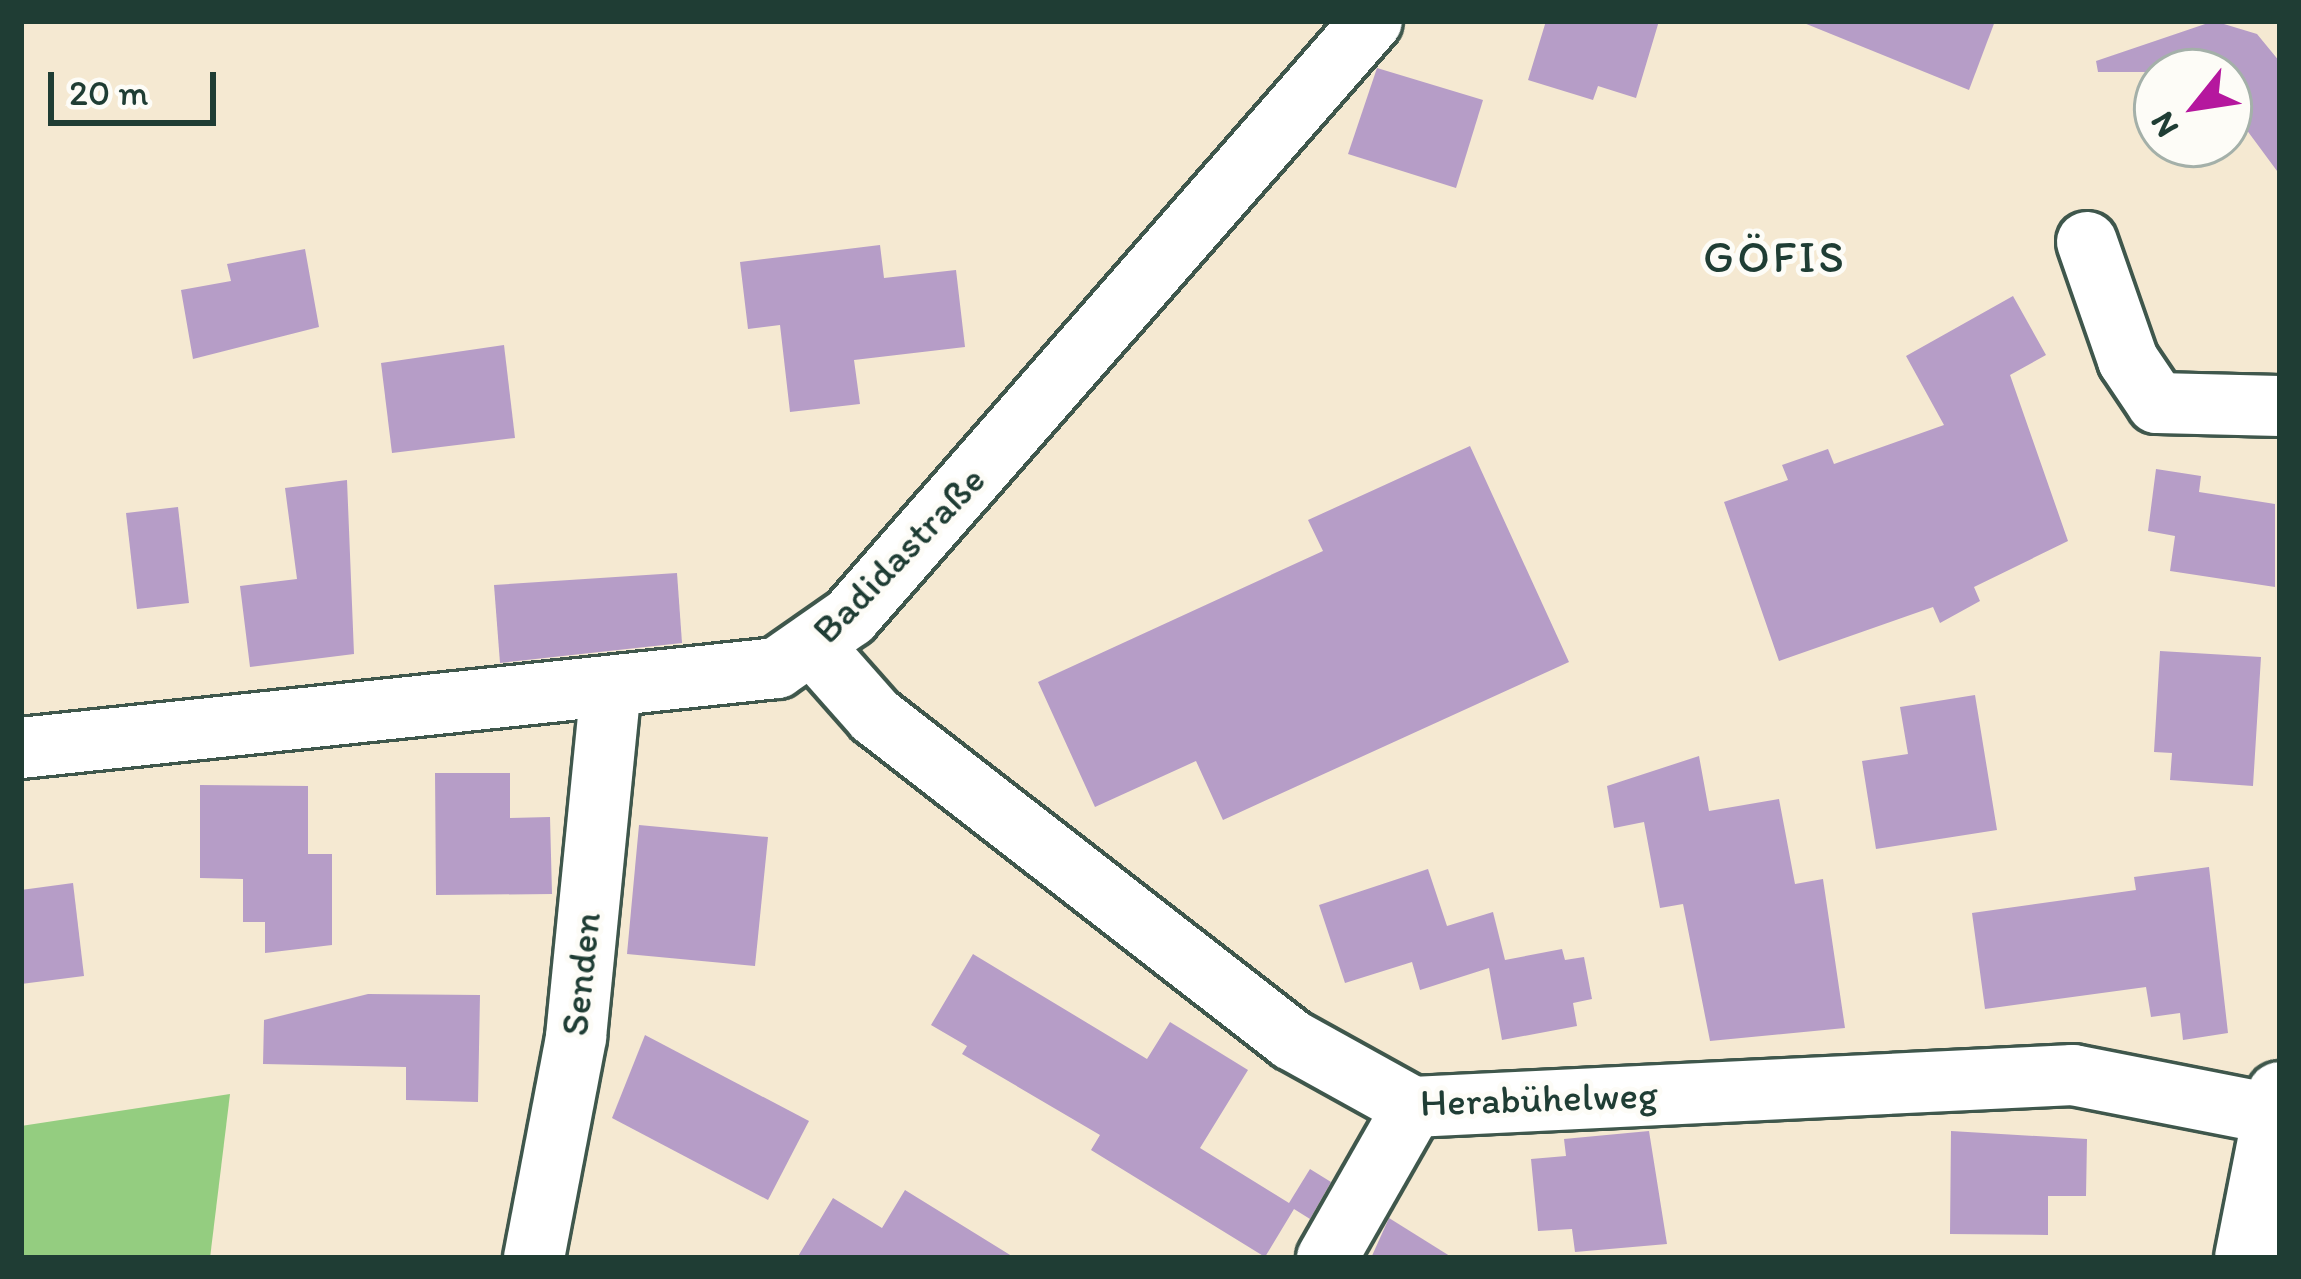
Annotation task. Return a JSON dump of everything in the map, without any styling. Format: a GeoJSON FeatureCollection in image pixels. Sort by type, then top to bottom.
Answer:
{"type":"FeatureCollection","features":[{"type":"Feature","properties":{"kind":"main road"},"geometry":{"type":"LineString","coordinates":[[2248,1258],[2278,1105]]}},
{"type":"Feature","properties":{"kind":"street","name":"Badidastraße"},"geometry":{"type":"LineString","coordinates":[[21,748],[611,688],[736,680],[814,647],[1372,21]]}},
{"type":"Feature","properties":{"kind":"street"},"geometry":{"type":"LineString","coordinates":[[2086,242],[2128,360],[2157,403],[2280,406]]}},
{"type":"Feature","properties":{"kind":"street","name":"Herabühelweg"},"geometry":{"type":"LineString","coordinates":[[814,647],[875,716],[1292,1040],[1413,1107],[2073,1075],[2278,1105]]}},
{"type":"Feature","properties":{"kind":"street","name":"Senden"},"geometry":{"type":"LineString","coordinates":[[534,1258],[576,1037],[611,688]]}},
{"type":"Feature","properties":{"kind":"street"},"geometry":{"type":"LineString","coordinates":[[1327,1258],[1413,1107]]}},
{"type":"Feature","properties":{"kind":"green space"},"geometry":{"type":"Polygon","coordinates":[[[230,1094],[210,1258],[21,1258],[21,1126],[230,1094]]]}},
{"type":"Feature","properties":{"kind":"building"},"geometry":{"type":"Polygon","coordinates":[[[1546,21],[1659,21],[1636,98],[1598,86],[1593,100],[1528,80],[1546,21]]]}},
{"type":"Feature","properties":{"kind":"building"},"geometry":{"type":"Polygon","coordinates":[[[1799,21],[1995,21],[1969,90],[1799,21]]]}},
{"type":"Feature","properties":{"kind":"building"},"geometry":{"type":"Polygon","coordinates":[[[2214,21],[2257,34],[2280,62],[2280,175],[2253,138],[2253,48],[2134,48],[2214,21]]]}},
{"type":"Feature","properties":{"kind":"building"},"geometry":{"type":"Polygon","coordinates":[[[2133,48],[2133,72],[2098,72],[2096,61],[2133,48]]]}},
{"type":"Feature","properties":{"kind":"building"},"geometry":{"type":"Polygon","coordinates":[[[1377,68],[1483,100],[1456,188],[1348,154],[1377,68]]]}},
{"type":"Feature","properties":{"kind":"building"},"geometry":{"type":"Polygon","coordinates":[[[880,245],[884,278],[956,270],[965,347],[854,360],[860,404],[790,412],[780,325],[748,329],[740,262],[880,245]]]}},
{"type":"Feature","properties":{"kind":"building"},"geometry":{"type":"Polygon","coordinates":[[[305,249],[319,327],[193,359],[181,290],[231,281],[227,264],[305,249]]]}},
{"type":"Feature","properties":{"kind":"building"},"geometry":{"type":"Polygon","coordinates":[[[2013,296],[2046,355],[2010,375],[2068,541],[1974,587],[1980,601],[1940,623],[1933,607],[1779,661],[1724,502],[1788,480],[1782,465],[1828,449],[1834,464],[1944,425],[1906,356],[2013,296]]]}},
{"type":"Feature","properties":{"kind":"building"},"geometry":{"type":"Polygon","coordinates":[[[504,345],[515,438],[392,453],[381,363],[504,345]]]}},
{"type":"Feature","properties":{"kind":"building"},"geometry":{"type":"Polygon","coordinates":[[[1470,446],[1569,662],[1223,820],[1196,761],[1095,807],[1038,682],[1323,551],[1308,520],[1470,446]]]}},
{"type":"Feature","properties":{"kind":"building"},"geometry":{"type":"Polygon","coordinates":[[[2156,469],[2201,476],[2199,492],[2275,504],[2275,587],[2170,571],[2175,536],[2148,531],[2156,469]]]}},
{"type":"Feature","properties":{"kind":"building"},"geometry":{"type":"Polygon","coordinates":[[[347,480],[354,654],[250,667],[240,586],[297,579],[285,488],[347,480]]]}},
{"type":"Feature","properties":{"kind":"building"},"geometry":{"type":"Polygon","coordinates":[[[178,507],[189,603],[137,609],[126,513],[178,507]]]}},
{"type":"Feature","properties":{"kind":"building"},"geometry":{"type":"Polygon","coordinates":[[[677,573],[682,643],[500,663],[494,585],[677,573]]]}},
{"type":"Feature","properties":{"kind":"building"},"geometry":{"type":"Polygon","coordinates":[[[2160,651],[2261,657],[2253,786],[2170,780],[2172,753],[2154,752],[2160,651]]]}},
{"type":"Feature","properties":{"kind":"building"},"geometry":{"type":"Polygon","coordinates":[[[1975,695],[1997,830],[1876,849],[1862,761],[1908,754],[1900,707],[1975,695]]]}},
{"type":"Feature","properties":{"kind":"building"},"geometry":{"type":"Polygon","coordinates":[[[1699,756],[1709,811],[1779,799],[1795,884],[1823,879],[1845,1028],[1710,1041],[1683,904],[1660,908],[1644,822],[1614,828],[1607,786],[1699,756]]]}},
{"type":"Feature","properties":{"kind":"building"},"geometry":{"type":"Polygon","coordinates":[[[435,773],[510,773],[510,818],[550,817],[552,894],[436,895],[435,773]]]}},
{"type":"Feature","properties":{"kind":"building"},"geometry":{"type":"Polygon","coordinates":[[[200,785],[308,786],[308,854],[332,854],[332,945],[265,953],[265,922],[243,922],[243,879],[200,878],[200,785]]]}},
{"type":"Feature","properties":{"kind":"building"},"geometry":{"type":"Polygon","coordinates":[[[639,825],[768,837],[755,966],[627,954],[639,825]]]}},
{"type":"Feature","properties":{"kind":"building"},"geometry":{"type":"Polygon","coordinates":[[[2209,867],[2228,1033],[2183,1040],[2180,1013],[2151,1017],[2146,987],[1985,1009],[1972,913],[2136,890],[2134,877],[2209,867]]]}},
{"type":"Feature","properties":{"kind":"building"},"geometry":{"type":"Polygon","coordinates":[[[1428,869],[1447,926],[1493,912],[1505,960],[1562,949],[1565,960],[1584,957],[1592,999],[1573,1003],[1577,1026],[1502,1040],[1489,968],[1420,990],[1412,962],[1345,983],[1319,905],[1428,869]]]}},
{"type":"Feature","properties":{"kind":"building"},"geometry":{"type":"Polygon","coordinates":[[[73,883],[84,976],[21,984],[21,890],[73,883]]]}},
{"type":"Feature","properties":{"kind":"building"},"geometry":{"type":"Polygon","coordinates":[[[973,954],[1147,1059],[1170,1022],[1248,1070],[1200,1148],[1289,1203],[1310,1169],[1331,1182],[1310,1219],[1294,1209],[1265,1257],[1091,1150],[1100,1135],[962,1054],[967,1046],[931,1025],[973,954]]]}},
{"type":"Feature","properties":{"kind":"building"},"geometry":{"type":"Polygon","coordinates":[[[368,994],[480,995],[478,1102],[406,1100],[406,1067],[263,1064],[264,1020],[368,994]]]}},
{"type":"Feature","properties":{"kind":"building"},"geometry":{"type":"Polygon","coordinates":[[[645,1035],[809,1121],[768,1200],[612,1118],[645,1035]]]}},
{"type":"Feature","properties":{"kind":"building"},"geometry":{"type":"Polygon","coordinates":[[[1649,1131],[1667,1244],[1575,1252],[1572,1229],[1538,1231],[1531,1159],[1566,1156],[1564,1139],[1649,1131]]]}},
{"type":"Feature","properties":{"kind":"building"},"geometry":{"type":"Polygon","coordinates":[[[1951,1131],[2087,1139],[2086,1196],[2048,1196],[2048,1235],[1950,1234],[1951,1131]]]}},
{"type":"Feature","properties":{"kind":"building"},"geometry":{"type":"Polygon","coordinates":[[[905,1190],[1015,1258],[797,1258],[833,1198],[882,1228],[905,1190]]]}},
{"type":"Feature","properties":{"kind":"building"},"geometry":{"type":"Polygon","coordinates":[[[1389,1218],[1453,1258],[1371,1258],[1389,1218]]]}},
{"type":"Feature","properties":{"kind":"district","name":"GÖFIS"},"geometry":{"type":"Point","coordinates":[1775,257]}}]}
